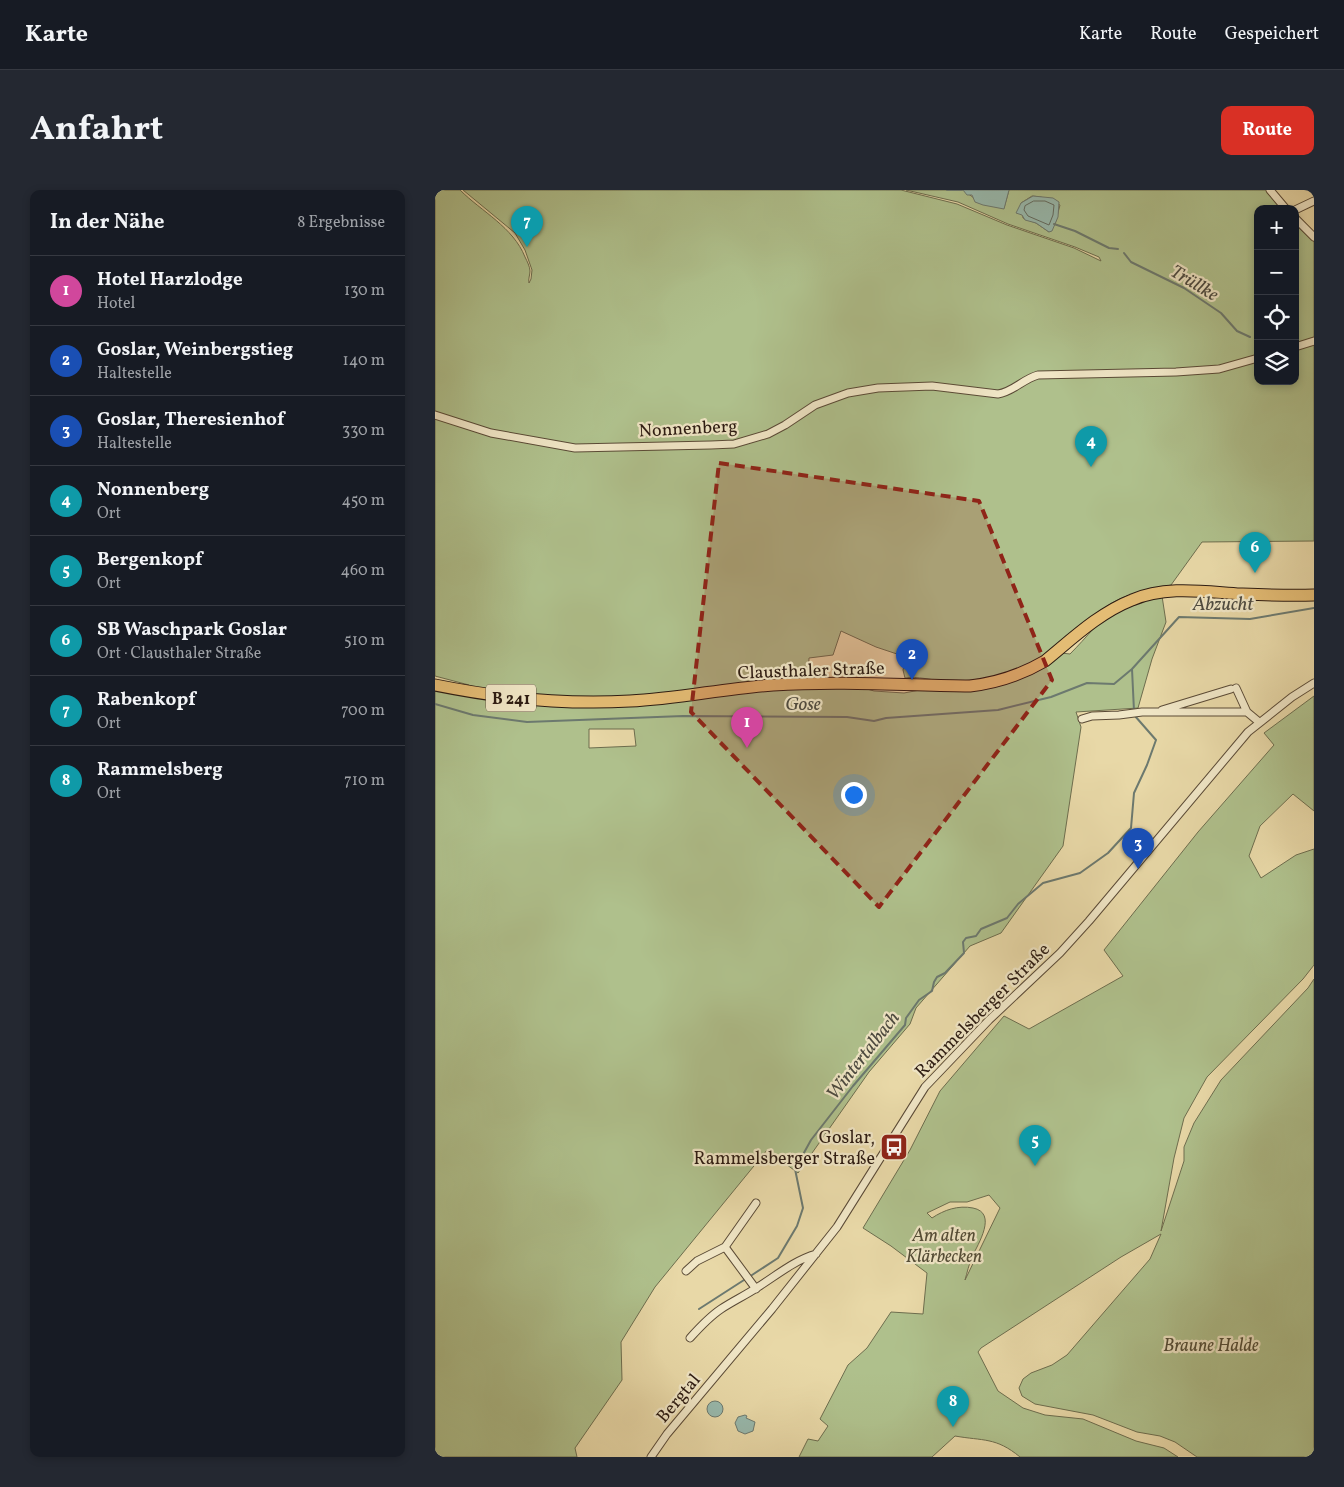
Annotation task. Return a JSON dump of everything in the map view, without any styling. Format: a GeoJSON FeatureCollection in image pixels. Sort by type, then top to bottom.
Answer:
{"type":"FeatureCollection","features":[{"type":"Feature","properties":{"kind":"main road","name":"Clausthaler Straße"},"geometry":{"type":"LineString","coordinates":[[435,684],[496,696],[534,700],[588,702],[631,701],[793,684],[969,686],[989,684],[1035,667],[1107,613],[1139,597],[1176,591],[1314,595]]}},
{"type":"Feature","properties":{"kind":"street"},"geometry":{"type":"LineString","coordinates":[[1270,190],[1283,205]]}},
{"type":"Feature","properties":{"kind":"street"},"geometry":{"type":"LineString","coordinates":[[1299,208],[1314,200]]}},
{"type":"Feature","properties":{"kind":"street"},"geometry":{"type":"LineString","coordinates":[[1299,222],[1314,236]]}},
{"type":"Feature","properties":{"kind":"street"},"geometry":{"type":"LineString","coordinates":[[1299,346],[1314,341]]}},
{"type":"Feature","properties":{"kind":"street","name":"Nonnenberg"},"geometry":{"type":"LineString","coordinates":[[435,415],[491,434],[575,448],[734,444],[768,434],[830,398],[870,389],[932,386],[998,394],[1007,393],[1030,377],[1038,375],[1176,372],[1219,369],[1254,359]]}},
{"type":"Feature","properties":{"kind":"street","name":"Rammelsberger Straße"},"geometry":{"type":"LineString","coordinates":[[729,1359],[837,1227],[925,1087],[983,1026],[1060,953],[1248,732],[1292,697],[1314,683]]}},
{"type":"Feature","properties":{"kind":"street"},"geometry":{"type":"LineString","coordinates":[[1154,712],[1234,688],[1247,712],[1259,722]]}},
{"type":"Feature","properties":{"kind":"street"},"geometry":{"type":"LineString","coordinates":[[1082,719],[1092,716],[1142,712],[1247,712]]}},
{"type":"Feature","properties":{"kind":"street"},"geometry":{"type":"LineString","coordinates":[[686,1271],[697,1261],[725,1247],[757,1203]]}},
{"type":"Feature","properties":{"kind":"street"},"geometry":{"type":"LineString","coordinates":[[725,1247],[756,1289]]}},
{"type":"Feature","properties":{"kind":"street"},"geometry":{"type":"LineString","coordinates":[[690,1338],[719,1310],[756,1289],[791,1265],[816,1254]]}},
{"type":"Feature","properties":{"kind":"street","name":"Bergtal"},"geometry":{"type":"LineString","coordinates":[[651,1457],[667,1434],[729,1359]]}},
{"type":"Feature","properties":{"kind":"highlighted area"},"geometry":{"type":"Polygon","coordinates":[[[719,463],[979,501],[1052,680],[879,907],[691,712],[719,463]]]}},
{"type":"Feature","properties":{"kind":"green space"},"geometry":{"type":"Polygon","coordinates":[[[435,190],[460,190],[505,228],[520,246],[527,262],[530,271],[529,283],[532,270],[525,250],[515,233],[463,190],[901,190],[957,204],[1007,225],[1074,248],[1101,261],[1099,257],[1075,247],[1008,224],[958,202],[906,190],[963,190],[974,198],[1004,208],[1009,190],[1267,190],[1279,205],[1254,205],[1254,385],[1299,385],[1299,226],[1314,242],[1314,541],[1202,542],[1171,585],[1119,599],[1031,663],[1010,672],[981,679],[943,681],[915,677],[905,678],[903,670],[906,657],[876,647],[841,631],[833,655],[809,658],[808,679],[689,692],[591,699],[473,689],[469,685],[435,676],[435,190]],[[1032,196],[1021,203],[1023,218],[1036,223],[1049,232],[1055,224],[1060,205],[1041,197],[1032,196]]]}},
{"type":"Feature","properties":{"kind":"green space"},"geometry":{"type":"Polygon","coordinates":[[[1162,596],[1166,622],[1152,659],[1138,708],[1076,712],[1081,727],[1063,846],[1001,933],[970,946],[916,1008],[910,1024],[869,1072],[798,1173],[767,1150],[655,1287],[621,1342],[622,1380],[575,1448],[577,1457],[435,1457],[435,688],[533,703],[745,691],[860,687],[874,691],[904,693],[920,690],[969,690],[1061,653],[1070,654],[1108,616],[1135,603],[1162,596]],[[589,729],[589,748],[636,746],[634,729],[589,729]]]}},
{"type":"Feature","properties":{"kind":"green space"},"geometry":{"type":"Polygon","coordinates":[[[1314,696],[1314,811],[1293,794],[1260,826],[1249,856],[1261,878],[1296,855],[1314,849],[1314,965],[1303,979],[1207,1077],[1184,1118],[1174,1158],[1161,1231],[1184,1161],[1184,1147],[1194,1123],[1221,1080],[1308,988],[1314,979],[1314,1457],[1197,1457],[1175,1442],[1160,1436],[1137,1432],[1093,1415],[1035,1404],[1022,1396],[1019,1388],[1023,1379],[1031,1373],[1052,1365],[1067,1355],[1150,1259],[1161,1234],[1121,1257],[981,1348],[978,1352],[998,1391],[1023,1408],[1045,1415],[1083,1419],[1136,1441],[1164,1448],[1178,1457],[1020,1457],[996,1443],[955,1436],[932,1457],[799,1457],[808,1439],[818,1441],[828,1426],[820,1419],[848,1365],[867,1348],[891,1312],[923,1314],[927,1273],[863,1228],[910,1150],[940,1091],[1004,1016],[1029,1029],[1123,976],[1104,950],[1198,832],[1274,745],[1264,733],[1314,696]],[[989,1195],[967,1202],[950,1202],[927,1213],[932,1218],[951,1209],[967,1207],[980,1211],[984,1216],[985,1222],[982,1237],[971,1260],[965,1280],[1000,1208],[989,1195]]]}},
{"type":"Feature","properties":{"kind":"water"},"geometry":{"type":"Polygon","coordinates":[[[963,190],[1009,190],[1004,209],[975,202],[972,195],[967,195],[963,190]]]}},
{"type":"Feature","properties":{"kind":"water"},"geometry":{"type":"Polygon","coordinates":[[[1033,196],[1053,198],[1059,202],[1058,217],[1052,231],[1049,232],[1036,223],[1025,220],[1022,215],[1016,213],[1021,203],[1033,196]]]}},
{"type":"Feature","properties":{"kind":"water"},"geometry":{"type":"Polygon","coordinates":[[[715,1401],[723,1409],[715,1417],[707,1409],[715,1401]]]}},
{"type":"Feature","properties":{"kind":"water"},"geometry":{"type":"Polygon","coordinates":[[[747,1416],[746,1418],[755,1422],[753,1431],[745,1434],[738,1431],[735,1423],[738,1417],[747,1416]]]}},
{"type":"Feature","properties":{"kind":"waterway"},"geometry":{"type":"LineString","coordinates":[[947,190],[962,190]]}},
{"type":"Feature","properties":{"kind":"waterway","name":"Trüllke"},"geometry":{"type":"LineString","coordinates":[[1054,224],[1075,231],[1109,248],[1118,249]]}},
{"type":"Feature","properties":{"kind":"waterway","name":"Trüllke"},"geometry":{"type":"LineString","coordinates":[[1124,253],[1131,262],[1184,288],[1221,313],[1237,331],[1250,337]]}},
{"type":"Feature","properties":{"kind":"waterway","name":"Abzucht"},"geometry":{"type":"LineString","coordinates":[[1134,711],[1132,669],[1179,617],[1250,619],[1314,608]]}},
{"type":"Feature","properties":{"kind":"waterway","name":"Gose"},"geometry":{"type":"LineString","coordinates":[[435,704],[473,715],[527,722],[683,716],[847,717],[874,721],[886,718],[998,710],[1051,697],[1087,683],[1114,684],[1132,669]]}},
{"type":"Feature","properties":{"kind":"waterway","name":"Wintertalbach"},"geometry":{"type":"LineString","coordinates":[[752,1275],[778,1258],[797,1226],[803,1208],[795,1169],[811,1140],[853,1086],[905,1025],[906,1018],[919,1000],[932,991],[937,977],[945,973],[964,953],[963,942],[966,938],[976,936],[981,929],[1007,918],[1018,904],[1043,883],[1080,873],[1108,853],[1131,828],[1134,793],[1156,740],[1135,716]]}},
{"type":"Feature","properties":{"kind":"waterway","name":"Wintertalbach"},"geometry":{"type":"LineString","coordinates":[[699,1309],[744,1280]]}},
{"type":"Feature","properties":{"kind":"place","name":"Rabenkopf"},"geometry":{"type":"Point","coordinates":[527,247]}},
{"type":"Feature","properties":{"kind":"place","name":"Nonnenberg"},"geometry":{"type":"Point","coordinates":[1091,467]}},
{"type":"Feature","properties":{"kind":"place","name":"SB Waschpark Goslar"},"geometry":{"type":"Point","coordinates":[1255,573]}},
{"type":"Feature","properties":{"kind":"place","name":"Goslar, Weinbergstieg"},"geometry":{"type":"Point","coordinates":[912,680]}},
{"type":"Feature","properties":{"kind":"place","name":"Hotel Harzlodge"},"geometry":{"type":"Point","coordinates":[747,748]}},
{"type":"Feature","properties":{"kind":"place","name":"Goslar, Theresienhof"},"geometry":{"type":"Point","coordinates":[1138,869]}},
{"type":"Feature","properties":{"kind":"place","name":"Goslar, Rammelsberger Straße"},"geometry":{"type":"Point","coordinates":[894,1147]}},
{"type":"Feature","properties":{"kind":"place","name":"Bergenkopf"},"geometry":{"type":"Point","coordinates":[1035,1166]}},
{"type":"Feature","properties":{"kind":"place","name":"Rammelsberg"},"geometry":{"type":"Point","coordinates":[953,1427]}},
{"type":"Feature","properties":{"kind":"park label","name":"Am alten Klärbecken"},"geometry":{"type":"Point","coordinates":[944,1245]}},
{"type":"Feature","properties":{"kind":"park label","name":"Braune Halde"},"geometry":{"type":"Point","coordinates":[1211,1345]}}]}
